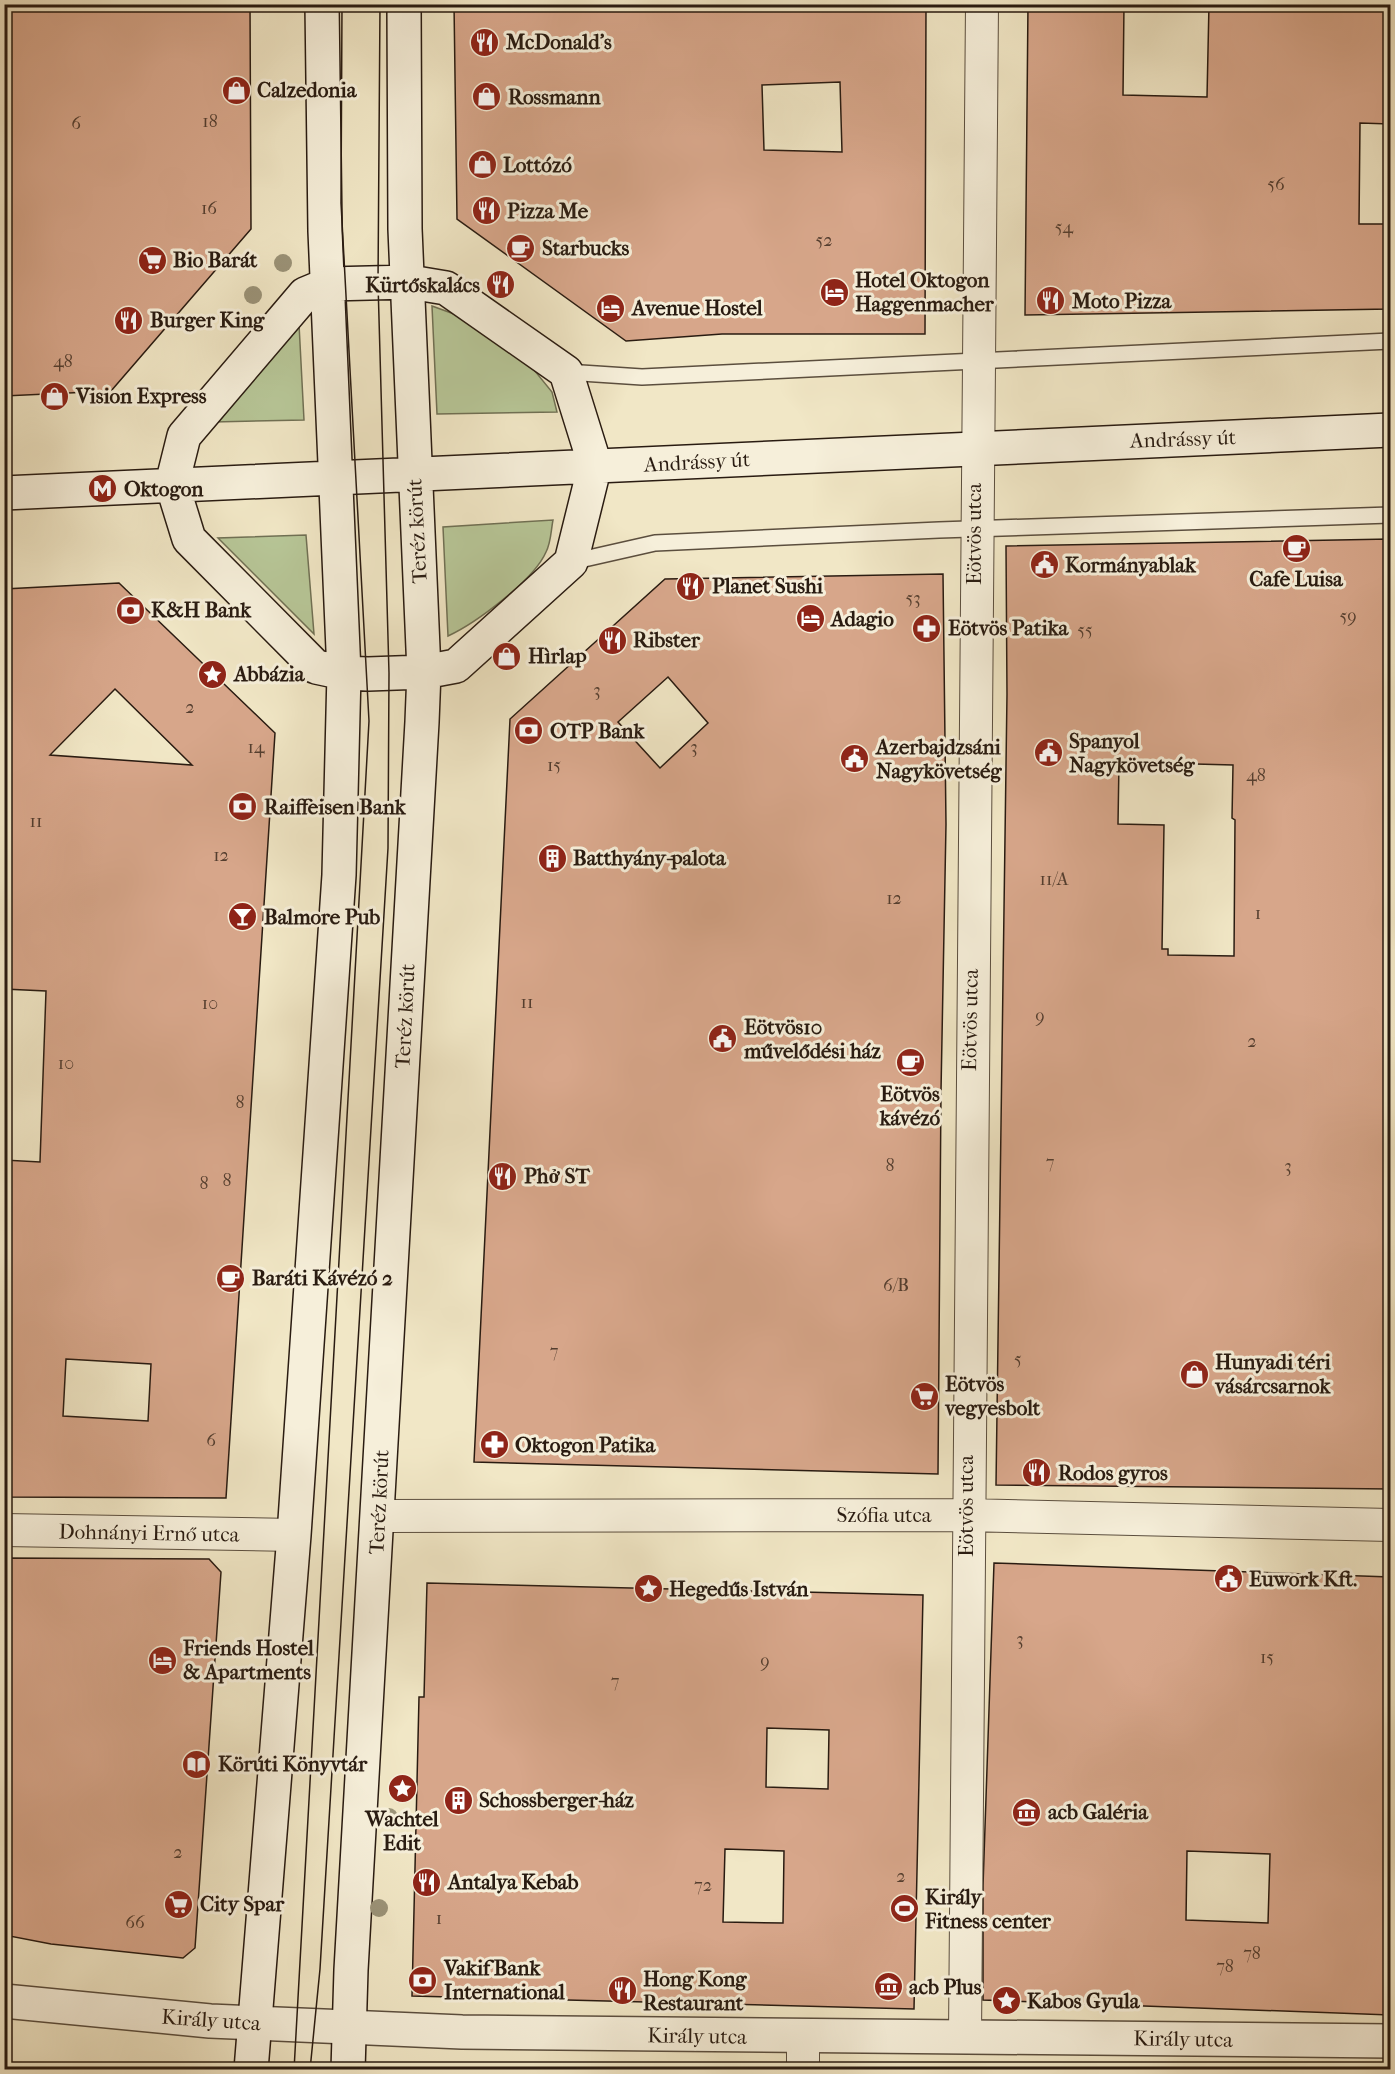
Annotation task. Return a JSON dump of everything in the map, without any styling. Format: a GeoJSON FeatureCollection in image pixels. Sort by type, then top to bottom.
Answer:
{"type":"FeatureCollection","features":[{"type":"Feature","properties":{"kind":"main road"},"geometry":{"type":"LineString","coordinates":[[251,2070],[294,1535],[339,875],[344,673],[335,478],[330,284],[325,221],[322,4]]}},
{"type":"Feature","properties":{"kind":"main road","name":"Teréz körút"},"geometry":{"type":"LineString","coordinates":[[348,2070],[423,672],[414,474],[410,282],[405,229],[404,4]]}},
{"type":"Feature","properties":{"kind":"main road"},"geometry":{"type":"LineString","coordinates":[[410,282],[446,288],[566,372],[595,465],[571,562],[456,666],[423,672],[344,673],[316,667],[189,539],[172,484],[184,436],[305,294],[330,284],[410,282]]}},
{"type":"Feature","properties":{"kind":"main road","name":"Andrássy út"},"geometry":{"type":"LineString","coordinates":[[4,493],[1390,430]]}},
{"type":"Feature","properties":{"kind":"main road","name":"Király utca"},"geometry":{"type":"LineString","coordinates":[[4,2001],[210,2021],[462,2032],[1390,2041]]}},
{"type":"Feature","properties":{"kind":"street","name":"Eötvös utca"},"geometry":{"type":"LineString","coordinates":[[965,2036],[965,1515],[974,448],[982,4]]}},
{"type":"Feature","properties":{"kind":"street","name":"Szófia utca"},"geometry":{"type":"LineString","coordinates":[[378,1516],[965,1515],[1390,1525]]}},
{"type":"Feature","properties":{"kind":"street","name":"Dohnányi Ernő utca"},"geometry":{"type":"LineString","coordinates":[[4,1530],[294,1535]]}},
{"type":"Feature","properties":{"kind":"street"},"geometry":{"type":"LineString","coordinates":[[803,2037],[803,2070]]}},
{"type":"Feature","properties":{"kind":"lane"},"geometry":{"type":"LineString","coordinates":[[566,372],[642,377],[1390,341]]}},
{"type":"Feature","properties":{"kind":"lane"},"geometry":{"type":"LineString","coordinates":[[571,562],[655,543],[975,529],[1390,515]]}},
{"type":"Feature","properties":{"kind":"green space"},"geometry":{"type":"Polygon","coordinates":[[[432,306],[465,318],[526,360],[552,392],[557,412],[437,414],[432,306]]]}},
{"type":"Feature","properties":{"kind":"green space"},"geometry":{"type":"Polygon","coordinates":[[[299,324],[304,420],[214,422],[299,324]]]}},
{"type":"Feature","properties":{"kind":"green space"},"geometry":{"type":"Polygon","coordinates":[[[553,520],[548,548],[530,575],[503,600],[448,636],[443,527],[553,520]]]}},
{"type":"Feature","properties":{"kind":"green space"},"geometry":{"type":"Polygon","coordinates":[[[306,535],[314,634],[218,538],[306,535]]]}},
{"type":"Feature","properties":{"kind":"building"},"geometry":{"type":"Polygon","coordinates":[[[59,4],[250,4],[251,229],[111,391],[4,396],[4,9],[58,7],[59,4]]]}},
{"type":"Feature","properties":{"kind":"building"},"geometry":{"type":"Polygon","coordinates":[[[454,4],[926,4],[925,334],[722,334],[626,341],[457,219],[454,4]],[[840,82],[762,85],[764,150],[842,152],[840,82]]]}},
{"type":"Feature","properties":{"kind":"building"},"geometry":{"type":"Polygon","coordinates":[[[1028,4],[1124,4],[1123,95],[1207,97],[1209,4],[1390,4],[1390,124],[1360,123],[1359,224],[1390,224],[1390,309],[1025,315],[1028,4]]]}},
{"type":"Feature","properties":{"kind":"building"},"geometry":{"type":"Polygon","coordinates":[[[1390,539],[1390,1489],[996,1485],[1007,694],[1006,546],[1390,539]],[[1119,762],[1118,824],[1164,825],[1162,949],[1168,949],[1168,955],[1234,956],[1233,765],[1119,762]]]}},
{"type":"Feature","properties":{"kind":"building"},"geometry":{"type":"Polygon","coordinates":[[[943,574],[946,824],[938,1474],[474,1462],[510,719],[665,579],[943,574]],[[668,677],[618,722],[660,768],[708,723],[668,677]]]}},
{"type":"Feature","properties":{"kind":"building"},"geometry":{"type":"Polygon","coordinates":[[[119,583],[275,733],[226,1498],[4,1497],[4,1160],[40,1162],[46,991],[4,989],[4,589],[119,583]],[[115,689],[50,755],[192,765],[115,689]],[[66,1359],[63,1416],[148,1421],[151,1364],[66,1359]]]}},
{"type":"Feature","properties":{"kind":"building"},"geometry":{"type":"Polygon","coordinates":[[[4,1558],[209,1559],[221,1572],[195,1948],[183,1958],[51,1944],[4,1935],[4,1558]]]}},
{"type":"Feature","properties":{"kind":"building"},"geometry":{"type":"Polygon","coordinates":[[[994,1563],[1390,1577],[1390,2015],[983,2000],[983,1886],[994,1563]],[[1187,1851],[1186,1920],[1268,1923],[1270,1854],[1187,1851]]]}},
{"type":"Feature","properties":{"kind":"building"},"geometry":{"type":"Polygon","coordinates":[[[427,1583],[923,1595],[914,2009],[412,1996],[419,1697],[424,1697],[427,1583]],[[767,1728],[766,1787],[828,1789],[829,1730],[767,1728]],[[725,1849],[723,1922],[783,1923],[784,1851],[725,1849]]]}},
{"type":"Feature","properties":{"kind":"tram line"},"geometry":{"type":"LineString","coordinates":[[294,2070],[369,721],[341,203],[342,4]]}},
{"type":"Feature","properties":{"kind":"tram line"},"geometry":{"type":"LineString","coordinates":[[310,2070],[320,1969],[388,848],[389,673],[378,283],[380,4]]}},
{"type":"Feature","properties":{"kind":"place","name":"McDonald's"},"geometry":{"type":"Point","coordinates":[485,42]}},
{"type":"Feature","properties":{"kind":"place","name":"Calzedonia"},"geometry":{"type":"Point","coordinates":[236,90]}},
{"type":"Feature","properties":{"kind":"place","name":"Rossmann"},"geometry":{"type":"Point","coordinates":[487,97]}},
{"type":"Feature","properties":{"kind":"place","name":"Lottózó"},"geometry":{"type":"Point","coordinates":[482,165]}},
{"type":"Feature","properties":{"kind":"place","name":"Pizza Me"},"geometry":{"type":"Point","coordinates":[486,211]}},
{"type":"Feature","properties":{"kind":"place","name":"Starbucks"},"geometry":{"type":"Point","coordinates":[521,248]}},
{"type":"Feature","properties":{"kind":"place","name":"Bio Barát"},"geometry":{"type":"Point","coordinates":[152,260]}},
{"type":"Feature","properties":{"kind":"place","name":"Kürtőskalács"},"geometry":{"type":"Point","coordinates":[501,285]}},
{"type":"Feature","properties":{"kind":"place","name":"Hotel Oktogon Haggenmacher"},"geometry":{"type":"Point","coordinates":[834,292]}},
{"type":"Feature","properties":{"kind":"place","name":"Moto Pizza"},"geometry":{"type":"Point","coordinates":[1051,301]}},
{"type":"Feature","properties":{"kind":"place","name":"Avenue Hostel"},"geometry":{"type":"Point","coordinates":[611,308]}},
{"type":"Feature","properties":{"kind":"place","name":"Burger King"},"geometry":{"type":"Point","coordinates":[129,320]}},
{"type":"Feature","properties":{"kind":"place","name":"Vision Express"},"geometry":{"type":"Point","coordinates":[55,396]}},
{"type":"Feature","properties":{"kind":"place","name":"Oktogon"},"geometry":{"type":"Point","coordinates":[103,489]}},
{"type":"Feature","properties":{"kind":"place","name":"Cafe Luisa"},"geometry":{"type":"Point","coordinates":[1296,548]}},
{"type":"Feature","properties":{"kind":"place","name":"Kormányablak"},"geometry":{"type":"Point","coordinates":[1044,565]}},
{"type":"Feature","properties":{"kind":"place","name":"Planet Sushi"},"geometry":{"type":"Point","coordinates":[691,586]}},
{"type":"Feature","properties":{"kind":"place","name":"K&H Bank"},"geometry":{"type":"Point","coordinates":[130,610]}},
{"type":"Feature","properties":{"kind":"place","name":"Adagio"},"geometry":{"type":"Point","coordinates":[810,619]}},
{"type":"Feature","properties":{"kind":"place","name":"Eötvös Patika"},"geometry":{"type":"Point","coordinates":[927,628]}},
{"type":"Feature","properties":{"kind":"place","name":"Ribster"},"geometry":{"type":"Point","coordinates":[612,640]}},
{"type":"Feature","properties":{"kind":"place","name":"Hìrlap"},"geometry":{"type":"Point","coordinates":[507,656]}},
{"type":"Feature","properties":{"kind":"place","name":"Abbázia"},"geometry":{"type":"Point","coordinates":[213,674]}},
{"type":"Feature","properties":{"kind":"place","name":"OTP Bank"},"geometry":{"type":"Point","coordinates":[529,731]}},
{"type":"Feature","properties":{"kind":"place","name":"Spanyol Nagykövetség"},"geometry":{"type":"Point","coordinates":[1048,753]}},
{"type":"Feature","properties":{"kind":"place","name":"Azerbajdzsáni Nagykövetség"},"geometry":{"type":"Point","coordinates":[855,759]}},
{"type":"Feature","properties":{"kind":"place","name":"Raiffeisen Bank"},"geometry":{"type":"Point","coordinates":[243,807]}},
{"type":"Feature","properties":{"kind":"place","name":"Batthyány-palota"},"geometry":{"type":"Point","coordinates":[552,858]}},
{"type":"Feature","properties":{"kind":"place","name":"Balmore Pub"},"geometry":{"type":"Point","coordinates":[243,917]}},
{"type":"Feature","properties":{"kind":"place","name":"Eötvös10 művelődési ház"},"geometry":{"type":"Point","coordinates":[723,1039]}},
{"type":"Feature","properties":{"kind":"place","name":"Eötvös kávézó"},"geometry":{"type":"Point","coordinates":[910,1063]}},
{"type":"Feature","properties":{"kind":"place","name":"Phở ST"},"geometry":{"type":"Point","coordinates":[503,1176]}},
{"type":"Feature","properties":{"kind":"place","name":"Baráti Kávézó 2"},"geometry":{"type":"Point","coordinates":[231,1278]}},
{"type":"Feature","properties":{"kind":"place","name":"Hunyadi téri vásárcsarnok"},"geometry":{"type":"Point","coordinates":[1194,1374]}},
{"type":"Feature","properties":{"kind":"place","name":"Eötvös vegyesbolt"},"geometry":{"type":"Point","coordinates":[924,1396]}},
{"type":"Feature","properties":{"kind":"place","name":"Oktogon Patika"},"geometry":{"type":"Point","coordinates":[494,1445]}},
{"type":"Feature","properties":{"kind":"place","name":"Rodos gyros"},"geometry":{"type":"Point","coordinates":[1037,1473]}},
{"type":"Feature","properties":{"kind":"place","name":"Euwork Kft."},"geometry":{"type":"Point","coordinates":[1228,1579]}},
{"type":"Feature","properties":{"kind":"place","name":"Hegedűs István"},"geometry":{"type":"Point","coordinates":[648,1589]}},
{"type":"Feature","properties":{"kind":"place","name":"Friends Hostel & Apartments"},"geometry":{"type":"Point","coordinates":[162,1660]}},
{"type":"Feature","properties":{"kind":"place","name":"Körúti Könyvtár"},"geometry":{"type":"Point","coordinates":[197,1764]}},
{"type":"Feature","properties":{"kind":"place","name":"Wachtel Edit"},"geometry":{"type":"Point","coordinates":[402,1788]}},
{"type":"Feature","properties":{"kind":"place","name":"Schossberger-ház"},"geometry":{"type":"Point","coordinates":[458,1800]}},
{"type":"Feature","properties":{"kind":"place","name":"acb Galéria"},"geometry":{"type":"Point","coordinates":[1027,1812]}},
{"type":"Feature","properties":{"kind":"place","name":"Antalya Kebab"},"geometry":{"type":"Point","coordinates":[427,1882]}},
{"type":"Feature","properties":{"kind":"place","name":"City Spar"},"geometry":{"type":"Point","coordinates":[179,1904]}},
{"type":"Feature","properties":{"kind":"place","name":"Király Fitness center"},"geometry":{"type":"Point","coordinates":[904,1909]}},
{"type":"Feature","properties":{"kind":"place","name":"VakifBank International"},"geometry":{"type":"Point","coordinates":[423,1980]}},
{"type":"Feature","properties":{"kind":"place","name":"acb Plus"},"geometry":{"type":"Point","coordinates":[888,1987]}},
{"type":"Feature","properties":{"kind":"place","name":"Hong Kong Restaurant"},"geometry":{"type":"Point","coordinates":[622,1991]}},
{"type":"Feature","properties":{"kind":"place","name":"Kabos Gyula"},"geometry":{"type":"Point","coordinates":[1006,2001]}}]}
